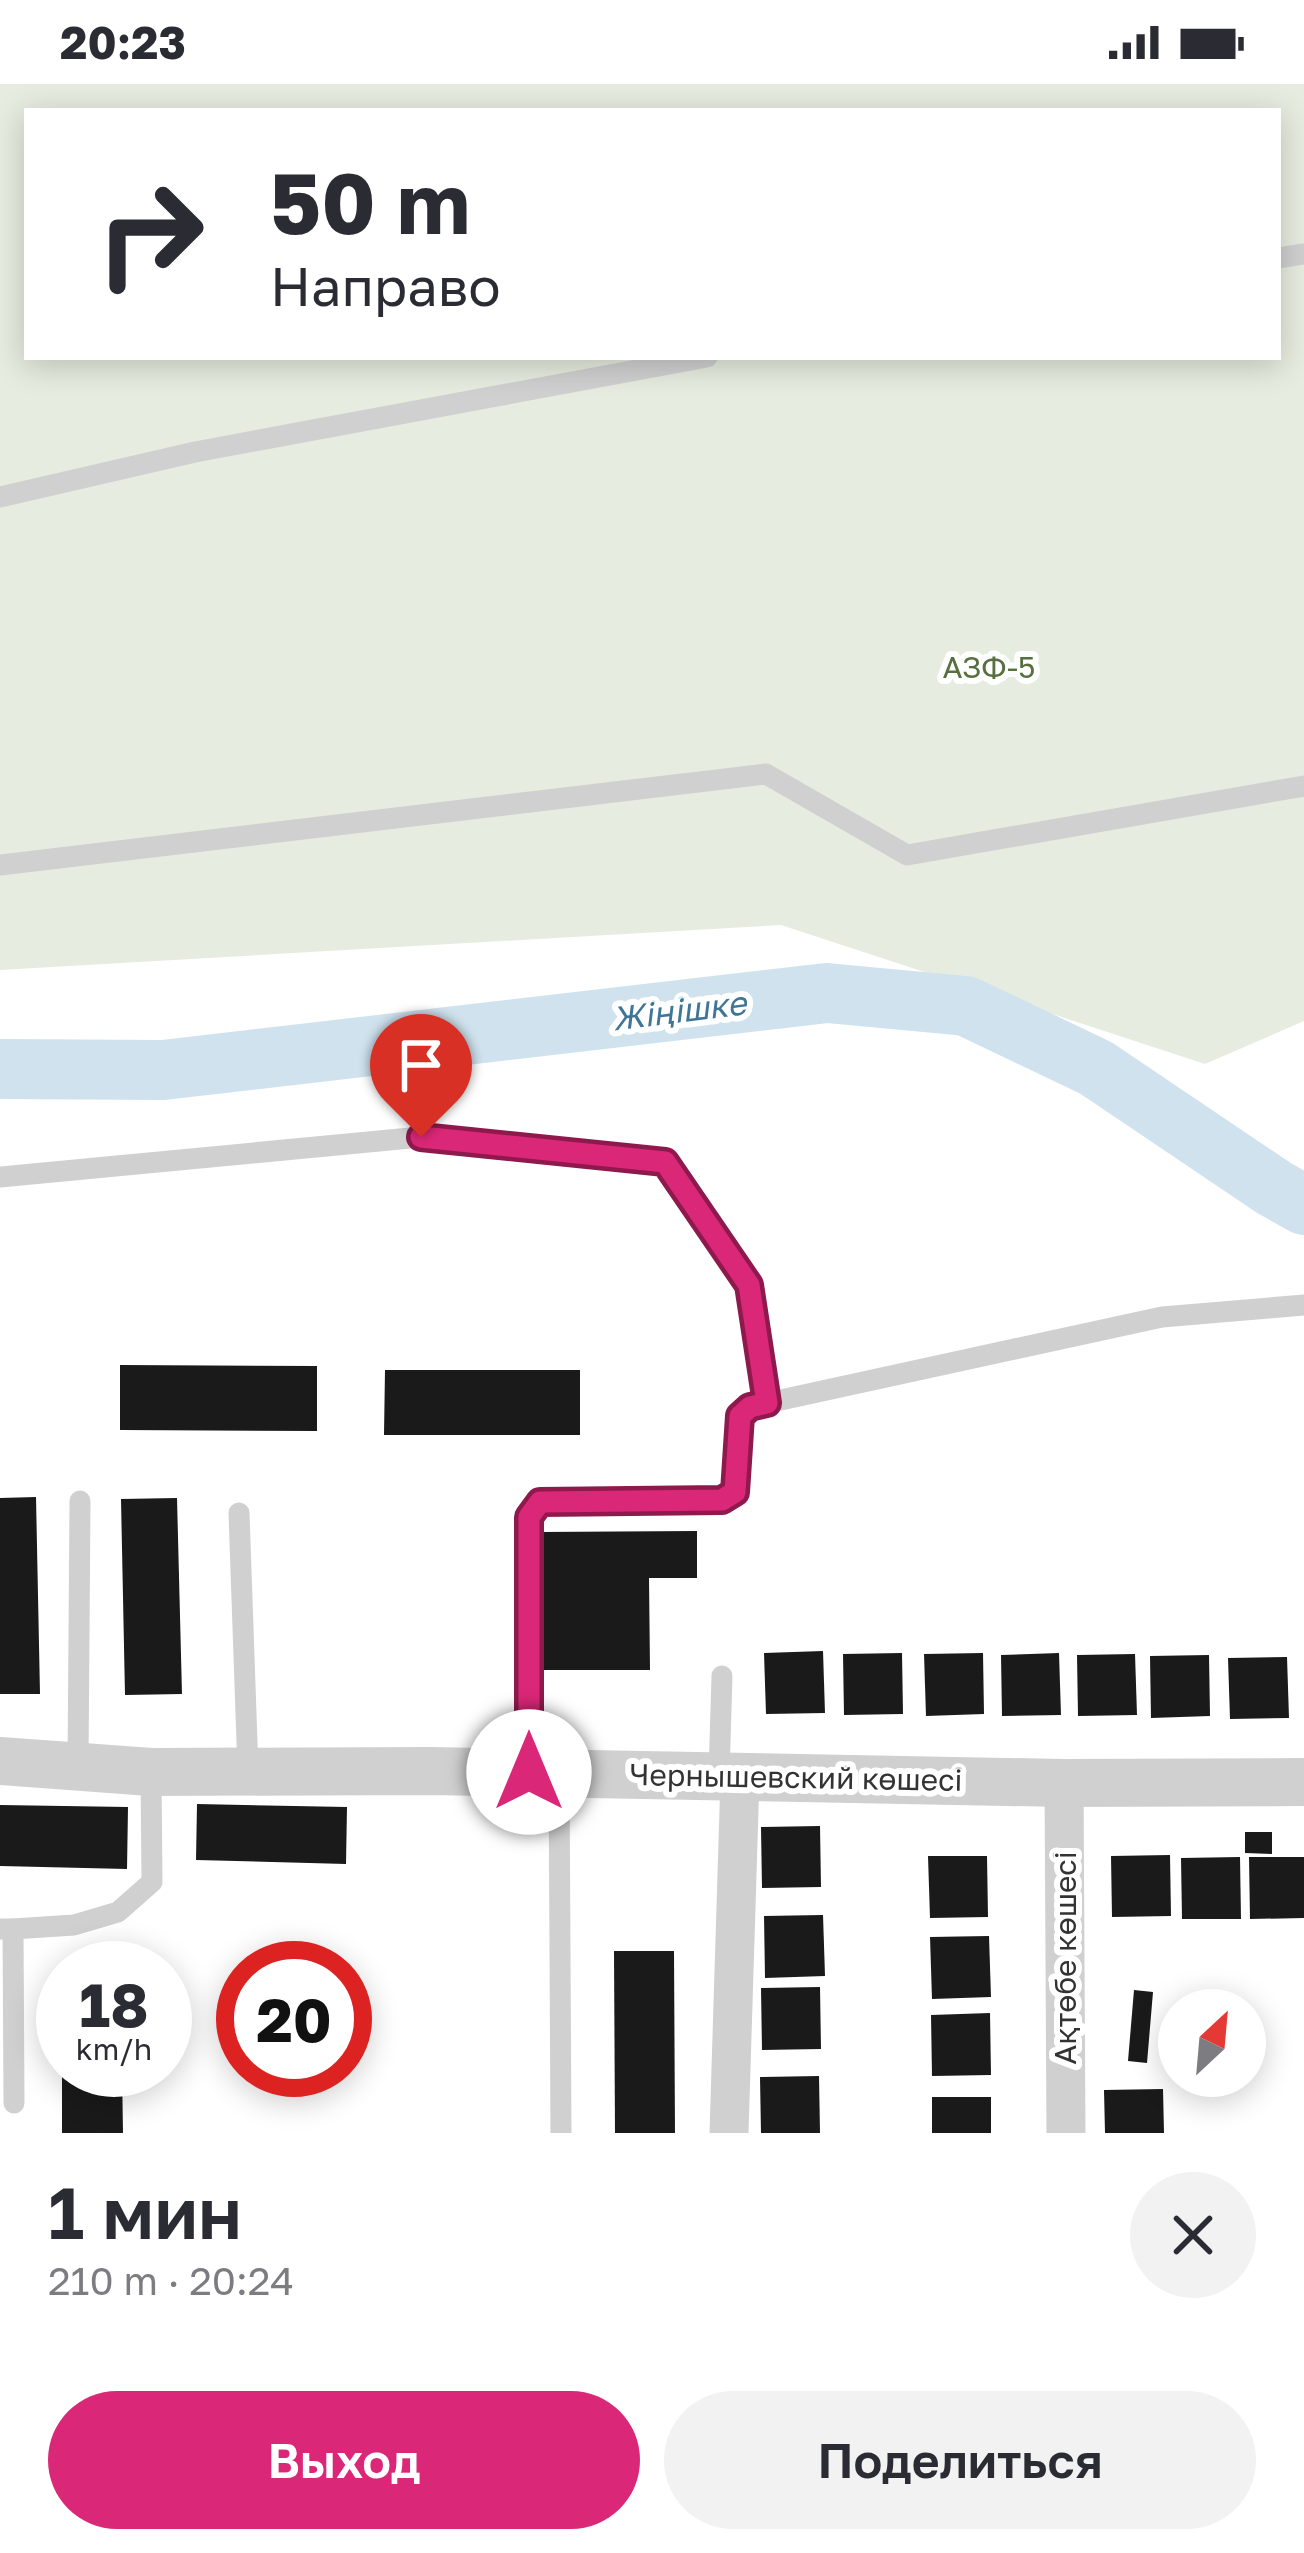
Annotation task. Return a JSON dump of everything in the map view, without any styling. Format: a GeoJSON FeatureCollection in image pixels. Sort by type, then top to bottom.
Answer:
{"type":"FeatureCollection","features":[{"type":"Feature","properties":{"kind":"street","name":"Чернышевский көшесі"},"geometry":{"type":"LineString","coordinates":[[0,1761],[152,1772],[1304,1782]]}},
{"type":"Feature","properties":{"kind":"street"},"geometry":{"type":"LineString","coordinates":[[729,2133],[730,1777]]}},
{"type":"Feature","properties":{"kind":"street","name":"Ақтөбе көшесі"},"geometry":{"type":"LineString","coordinates":[[1064,1783],[1066,2133]]}},
{"type":"Feature","properties":{"kind":"lane"},"geometry":{"type":"LineString","coordinates":[[0,497],[195,452],[691,360]]}},
{"type":"Feature","properties":{"kind":"lane"},"geometry":{"type":"LineString","coordinates":[[0,865],[766,774],[907,855],[1304,786]]}},
{"type":"Feature","properties":{"kind":"lane"},"geometry":{"type":"LineString","coordinates":[[0,1177],[421,1137],[665,1162],[749,1285],[767,1403]]}},
{"type":"Feature","properties":{"kind":"lane"},"geometry":{"type":"LineString","coordinates":[[562,2133],[529,1517],[540,1502],[722,1500],[735,1492],[740,1416],[750,1407],[1162,1317],[1304,1306]]}},
{"type":"Feature","properties":{"kind":"lane"},"geometry":{"type":"LineString","coordinates":[[78,1767],[80,1501]]}},
{"type":"Feature","properties":{"kind":"lane"},"geometry":{"type":"LineString","coordinates":[[239,1513],[248,1772]]}},
{"type":"Feature","properties":{"kind":"lane"},"geometry":{"type":"LineString","coordinates":[[722,1676],[730,1777]]}},
{"type":"Feature","properties":{"kind":"lane"},"geometry":{"type":"LineString","coordinates":[[14,2103],[7,1929],[74,1925],[118,1912],[152,1882],[152,1772]]}},
{"type":"Feature","properties":{"kind":"green space","name":"АЗФ-5"},"geometry":{"type":"Polygon","coordinates":[[[0,84],[1304,84],[1304,1021],[1205,1064],[781,925],[0,970],[0,84]]]}},
{"type":"Feature","properties":{"kind":"building"},"geometry":{"type":"Polygon","coordinates":[[[120,1365],[317,1366],[317,1431],[120,1430],[120,1365]]]}},
{"type":"Feature","properties":{"kind":"building"},"geometry":{"type":"Polygon","coordinates":[[[385,1370],[580,1370],[580,1435],[384,1435],[385,1370]]]}},
{"type":"Feature","properties":{"kind":"building"},"geometry":{"type":"Polygon","coordinates":[[[36,1497],[40,1694],[0,1694],[0,1498],[36,1497]]]}},
{"type":"Feature","properties":{"kind":"building"},"geometry":{"type":"Polygon","coordinates":[[[177,1498],[182,1694],[125,1695],[121,1499],[177,1498]]]}},
{"type":"Feature","properties":{"kind":"building"},"geometry":{"type":"Polygon","coordinates":[[[697,1531],[697,1578],[649,1578],[650,1670],[540,1670],[540,1532],[697,1531]]]}},
{"type":"Feature","properties":{"kind":"building"},"geometry":{"type":"Polygon","coordinates":[[[823,1651],[825,1713],[766,1714],[764,1653],[823,1651]]]}},
{"type":"Feature","properties":{"kind":"building"},"geometry":{"type":"Polygon","coordinates":[[[902,1653],[903,1714],[844,1715],[843,1654],[902,1653]]]}},
{"type":"Feature","properties":{"kind":"building"},"geometry":{"type":"Polygon","coordinates":[[[983,1653],[984,1714],[926,1716],[924,1654],[983,1653]]]}},
{"type":"Feature","properties":{"kind":"building"},"geometry":{"type":"Polygon","coordinates":[[[1059,1653],[1061,1715],[1002,1716],[1001,1655],[1059,1653]]]}},
{"type":"Feature","properties":{"kind":"building"},"geometry":{"type":"Polygon","coordinates":[[[1135,1654],[1137,1715],[1078,1716],[1077,1655],[1135,1654]]]}},
{"type":"Feature","properties":{"kind":"building"},"geometry":{"type":"Polygon","coordinates":[[[1209,1655],[1210,1716],[1151,1718],[1150,1656],[1209,1655]]]}},
{"type":"Feature","properties":{"kind":"building"},"geometry":{"type":"Polygon","coordinates":[[[1287,1657],[1289,1718],[1230,1719],[1228,1658],[1287,1657]]]}},
{"type":"Feature","properties":{"kind":"building"},"geometry":{"type":"Polygon","coordinates":[[[197,1804],[347,1807],[346,1864],[196,1860],[197,1804]]]}},
{"type":"Feature","properties":{"kind":"building"},"geometry":{"type":"Polygon","coordinates":[[[0,1805],[128,1807],[127,1869],[0,1866],[0,1805]]]}},
{"type":"Feature","properties":{"kind":"building"},"geometry":{"type":"Polygon","coordinates":[[[820,1826],[821,1887],[762,1888],[761,1827],[820,1826]]]}},
{"type":"Feature","properties":{"kind":"building"},"geometry":{"type":"Polygon","coordinates":[[[1245,1832],[1272,1832],[1272,1854],[1245,1853],[1245,1832]]]}},
{"type":"Feature","properties":{"kind":"building"},"geometry":{"type":"Polygon","coordinates":[[[1170,1855],[1171,1916],[1112,1917],[1111,1856],[1170,1855]]]}},
{"type":"Feature","properties":{"kind":"building"},"geometry":{"type":"Polygon","coordinates":[[[928,1856],[987,1856],[988,1917],[930,1918],[928,1856]]]}},
{"type":"Feature","properties":{"kind":"building"},"geometry":{"type":"Polygon","coordinates":[[[1240,1857],[1241,1919],[1182,1919],[1181,1858],[1240,1857]]]}},
{"type":"Feature","properties":{"kind":"building"},"geometry":{"type":"Polygon","coordinates":[[[1249,1857],[1304,1857],[1304,1918],[1250,1919],[1249,1857]]]}},
{"type":"Feature","properties":{"kind":"building"},"geometry":{"type":"Polygon","coordinates":[[[823,1915],[825,1976],[765,1978],[764,1916],[823,1915]]]}},
{"type":"Feature","properties":{"kind":"building"},"geometry":{"type":"Polygon","coordinates":[[[989,1936],[991,1997],[932,1999],[930,1937],[989,1936]]]}},
{"type":"Feature","properties":{"kind":"building"},"geometry":{"type":"Polygon","coordinates":[[[614,1951],[674,1951],[675,2133],[615,2133],[614,1951]]]}},
{"type":"Feature","properties":{"kind":"building"},"geometry":{"type":"Polygon","coordinates":[[[820,1987],[821,2049],[762,2050],[761,1988],[820,1987]]]}},
{"type":"Feature","properties":{"kind":"building"},"geometry":{"type":"Polygon","coordinates":[[[1134,1990],[1153,1992],[1147,2063],[1128,2061],[1134,1990]]]}},
{"type":"Feature","properties":{"kind":"building"},"geometry":{"type":"Polygon","coordinates":[[[990,2013],[991,2075],[932,2076],[931,2015],[990,2013]]]}},
{"type":"Feature","properties":{"kind":"building"},"geometry":{"type":"Polygon","coordinates":[[[819,2076],[820,2133],[761,2133],[760,2077],[819,2076]]]}},
{"type":"Feature","properties":{"kind":"building"},"geometry":{"type":"Polygon","coordinates":[[[1158,2089],[1158,2097],[1163,2097],[1164,2133],[1105,2133],[1104,2090],[1158,2089]]]}},
{"type":"Feature","properties":{"kind":"building"},"geometry":{"type":"Polygon","coordinates":[[[62,2097],[122,2097],[123,2133],[62,2133],[62,2097]]]}},
{"type":"Feature","properties":{"kind":"building"},"geometry":{"type":"Polygon","coordinates":[[[932,2097],[991,2097],[991,2133],[932,2133],[932,2097]]]}},
{"type":"Feature","properties":{"kind":"waterway","name":"Жіңішке"},"geometry":{"type":"LineString","coordinates":[[0,1069],[163,1070],[827,993],[966,1006],[1096,1068],[1304,1205]]}},
{"type":"Feature","properties":{"kind":"route"},"geometry":{"type":"LineString","coordinates":[[421,1137],[665,1162],[749,1285],[767,1403],[750,1407],[740,1416],[735,1492],[722,1500],[540,1502],[529,1517],[529,1772]]}}]}
